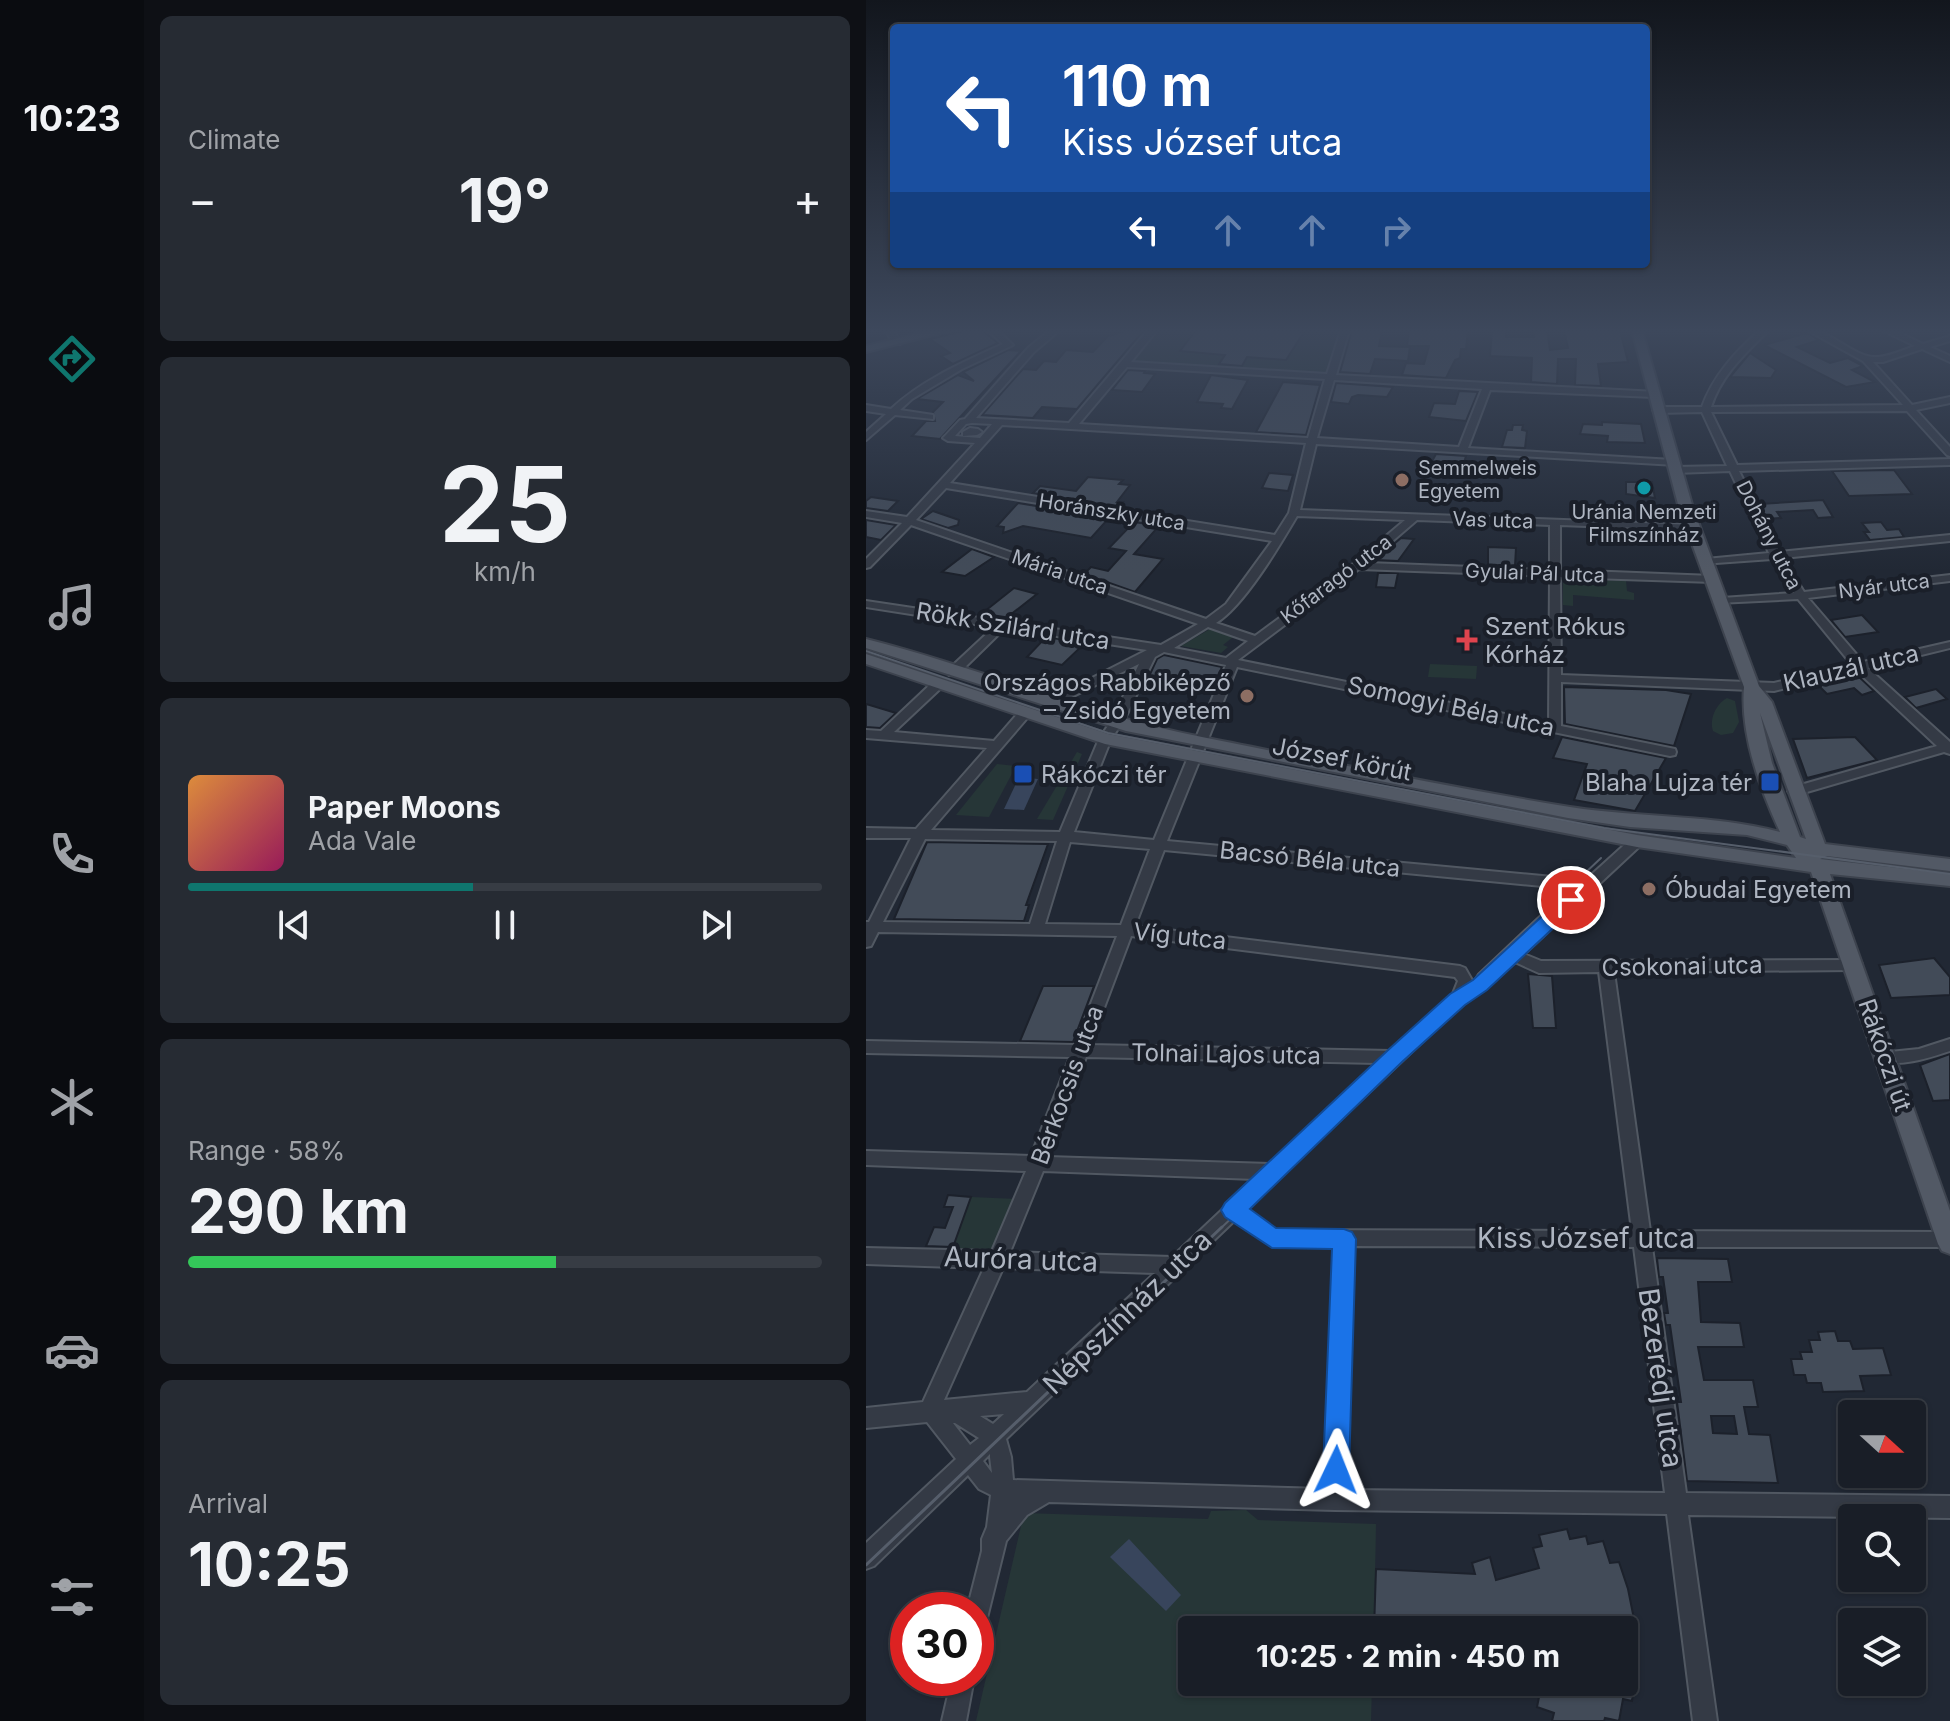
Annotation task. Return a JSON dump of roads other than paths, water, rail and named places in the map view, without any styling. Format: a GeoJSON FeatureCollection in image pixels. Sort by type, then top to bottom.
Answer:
{"type":"FeatureCollection","features":[{"type":"Feature","properties":{"kind":"main road","name":"Rákóczi út"},"geometry":{"type":"LineString","coordinates":[[1658,410],[1692,527],[1752,687],[1764,702],[1795,791],[1805,843],[1802,854],[1818,867],[1947,1229]]}},
{"type":"Feature","properties":{"kind":"main road","name":"József körút"},"geometry":{"type":"LineString","coordinates":[[866,643],[1198,749],[1637,841],[1818,867],[1950,880]]}},
{"type":"Feature","properties":{"kind":"main road","name":"József körút"},"geometry":{"type":"LineString","coordinates":[[866,659],[1105,739],[1198,749],[1580,814],[1630,821],[1747,829],[1857,855],[1950,865]]}},
{"type":"Feature","properties":{"kind":"main road","name":"Rákóczi út"},"geometry":{"type":"LineString","coordinates":[[1752,687],[1749,698],[1751,721],[1805,843],[1820,857],[1818,867]]}},
{"type":"Feature","properties":{"kind":"street"},"geometry":{"type":"LineString","coordinates":[[875,410],[930,417]]}},
{"type":"Feature","properties":{"kind":"street"},"geometry":{"type":"LineString","coordinates":[[866,437],[895,410]]}},
{"type":"Feature","properties":{"kind":"street"},"geometry":{"type":"LineString","coordinates":[[866,565],[944,485],[990,410]]}},
{"type":"Feature","properties":{"kind":"street"},"geometry":{"type":"LineString","coordinates":[[1072,426],[1085,410]]}},
{"type":"Feature","properties":{"kind":"street"},"geometry":{"type":"LineString","coordinates":[[1051,702],[1174,643],[1230,606],[1294,513],[1320,410]]}},
{"type":"Feature","properties":{"kind":"street"},"geometry":{"type":"LineString","coordinates":[[1462,451],[1478,410]]}},
{"type":"Feature","properties":{"kind":"street","name":"Dohány utca"},"geometry":{"type":"LineString","coordinates":[[1705,410],[1800,596],[1858,667],[1949,748]]}},
{"type":"Feature","properties":{"kind":"street"},"geometry":{"type":"LineString","coordinates":[[1912,410],[1950,453]]}},
{"type":"Feature","properties":{"kind":"street"},"geometry":{"type":"LineString","coordinates":[[975,432],[999,424],[1072,426],[1735,469],[1950,462]]}},
{"type":"Feature","properties":{"kind":"street"},"geometry":{"type":"LineString","coordinates":[[975,432],[999,424]]}},
{"type":"Feature","properties":{"kind":"street","name":"Horánszky utca"},"geometry":{"type":"LineString","coordinates":[[944,485],[1279,539]]}},
{"type":"Feature","properties":{"kind":"street","name":"Vas utca"},"geometry":{"type":"LineString","coordinates":[[1294,513],[1692,527]]}},
{"type":"Feature","properties":{"kind":"street","name":"Mária utca"},"geometry":{"type":"LineString","coordinates":[[866,514],[910,521],[1256,640]]}},
{"type":"Feature","properties":{"kind":"street","name":"Kőfaragó utca"},"geometry":{"type":"LineString","coordinates":[[1231,662],[1357,566],[1415,517]]}},
{"type":"Feature","properties":{"kind":"street"},"geometry":{"type":"LineString","coordinates":[[1555,523],[1555,728]]}},
{"type":"Feature","properties":{"kind":"street"},"geometry":{"type":"LineString","coordinates":[[1706,562],[1950,538]]}},
{"type":"Feature","properties":{"kind":"street","name":"Gyulai Pál utca"},"geometry":{"type":"LineString","coordinates":[[1357,566],[1713,579]]}},
{"type":"Feature","properties":{"kind":"street","name":"Nyár utca"},"geometry":{"type":"LineString","coordinates":[[1722,601],[1800,596],[1950,578]]}},
{"type":"Feature","properties":{"kind":"street","name":"Rökk Szilárd utca"},"geometry":{"type":"LineString","coordinates":[[866,604],[1004,623],[1231,662]]}},
{"type":"Feature","properties":{"kind":"street"},"geometry":{"type":"LineString","coordinates":[[953,672],[1004,623]]}},
{"type":"Feature","properties":{"kind":"street","name":"Klauzál utca"},"geometry":{"type":"LineString","coordinates":[[1555,678],[1774,687],[1950,645]]}},
{"type":"Feature","properties":{"kind":"street"},"geometry":{"type":"LineString","coordinates":[[1036,929],[1065,837],[1105,739],[1117,723],[1155,650]]}},
{"type":"Feature","properties":{"kind":"street","name":"Somogyi Béla utca"},"geometry":{"type":"LineString","coordinates":[[1231,662],[1670,752]]}},
{"type":"Feature","properties":{"kind":"street","name":"Bérkocsis utca"},"geometry":{"type":"LineString","coordinates":[[930,1410],[1038,1164],[1078,1051],[1231,662]]}},
{"type":"Feature","properties":{"kind":"street"},"geometry":{"type":"LineString","coordinates":[[884,735],[938,684]]}},
{"type":"Feature","properties":{"kind":"street"},"geometry":{"type":"LineString","coordinates":[[868,932],[920,834],[1024,714]]}},
{"type":"Feature","properties":{"kind":"street"},"geometry":{"type":"LineString","coordinates":[[866,734],[997,745]]}},
{"type":"Feature","properties":{"kind":"street"},"geometry":{"type":"LineString","coordinates":[[1795,791],[1949,748]]}},
{"type":"Feature","properties":{"kind":"street"},"geometry":{"type":"LineString","coordinates":[[866,833],[1065,837]]}},
{"type":"Feature","properties":{"kind":"street","name":"Bacsó Béla utca"},"geometry":{"type":"LineString","coordinates":[[1065,837],[1553,882]]}},
{"type":"Feature","properties":{"kind":"street","name":"Népszínház utca"},"geometry":{"type":"LineString","coordinates":[[866,1558],[1395,1057],[1457,1000],[1480,985],[1637,841]]}},
{"type":"Feature","properties":{"kind":"street","name":"Víg utca"},"geometry":{"type":"LineString","coordinates":[[868,932],[1126,930],[1460,972],[1466,981],[1457,1000]]}},
{"type":"Feature","properties":{"kind":"street","name":"Csokonai utca"},"geometry":{"type":"LineString","coordinates":[[1513,955],[1539,967],[1854,964]]}},
{"type":"Feature","properties":{"kind":"street","name":"Bezerédj utca"},"geometry":{"type":"LineString","coordinates":[[1606,967],[1705,1721]]}},
{"type":"Feature","properties":{"kind":"street"},"geometry":{"type":"LineString","coordinates":[[1886,1057],[1919,1055],[1950,1045]]}},
{"type":"Feature","properties":{"kind":"street","name":"Tolnai Lajos utca"},"geometry":{"type":"LineString","coordinates":[[866,1047],[1395,1057]]}},
{"type":"Feature","properties":{"kind":"street"},"geometry":{"type":"LineString","coordinates":[[866,1158],[1274,1172]]}},
{"type":"Feature","properties":{"kind":"street","name":"Kiss József utca"},"geometry":{"type":"LineString","coordinates":[[1233,1210],[1272,1238],[1641,1237],[1947,1229]]}},
{"type":"Feature","properties":{"kind":"street"},"geometry":{"type":"LineString","coordinates":[[1335,1500],[1344,1239]]}},
{"type":"Feature","properties":{"kind":"street","name":"Auróra utca"},"geometry":{"type":"LineString","coordinates":[[866,1256],[998,1257],[1176,1265]]}},
{"type":"Feature","properties":{"kind":"street"},"geometry":{"type":"LineString","coordinates":[[866,1418],[1033,1401]]}},
{"type":"Feature","properties":{"kind":"street"},"geometry":{"type":"LineString","coordinates":[[930,1410],[986,1482],[1003,1490],[1335,1500],[1950,1507]]}},
{"type":"Feature","properties":{"kind":"street"},"geometry":{"type":"LineString","coordinates":[[930,1410],[958,1414],[995,1436],[1002,1464],[1003,1490],[982,1592]]}},
{"type":"Feature","properties":{"kind":"street"},"geometry":{"type":"LineString","coordinates":[[993,1539],[1020,1508],[1046,1492]]}},
{"type":"Feature","properties":{"kind":"street"},"geometry":{"type":"LineString","coordinates":[[954,1721],[959,1696]]}},
{"type":"Feature","properties":{"kind":"water"},"geometry":{"type":"Polygon","coordinates":[[[1019,777],[1038,779],[1024,810],[1004,809],[1019,777]]]}},
{"type":"Feature","properties":{"kind":"water"},"geometry":{"type":"Polygon","coordinates":[[[1129,1539],[1181,1595],[1166,1611],[1110,1557],[1129,1539]]]}},
{"type":"Feature","properties":{"kind":"tram line"},"geometry":{"type":"LineString","coordinates":[[866,651],[1108,733],[1604,828],[1950,874]]}},
{"type":"Feature","properties":{"kind":"tram line"},"geometry":{"type":"LineString","coordinates":[[1220,1229],[1460,1002],[1478,974],[1601,858]]}},
{"type":"Feature","properties":{"kind":"tram line"},"geometry":{"type":"LineString","coordinates":[[866,1565],[1222,1227]]}},
{"type":"Feature","properties":{"kind":"place","name":"Semmelweis Egyetem"},"geometry":{"type":"Point","coordinates":[1402,480]}},
{"type":"Feature","properties":{"kind":"place","name":"Uránia Nemzeti Filmszínház"},"geometry":{"type":"Point","coordinates":[1644,488]}},
{"type":"Feature","properties":{"kind":"place","name":"Szent Rókus Kórház"},"geometry":{"type":"Point","coordinates":[1467,640]}},
{"type":"Feature","properties":{"kind":"place","name":"Országos Rabbiképző – Zsidó Egyetem"},"geometry":{"type":"Point","coordinates":[1247,696]}},
{"type":"Feature","properties":{"kind":"place","name":"Rákóczi tér"},"geometry":{"type":"Point","coordinates":[1023,774]}},
{"type":"Feature","properties":{"kind":"place","name":"Blaha Lujza tér"},"geometry":{"type":"Point","coordinates":[1770,782]}},
{"type":"Feature","properties":{"kind":"place","name":"Óbudai Egyetem"},"geometry":{"type":"Point","coordinates":[1649,889]}}]}
